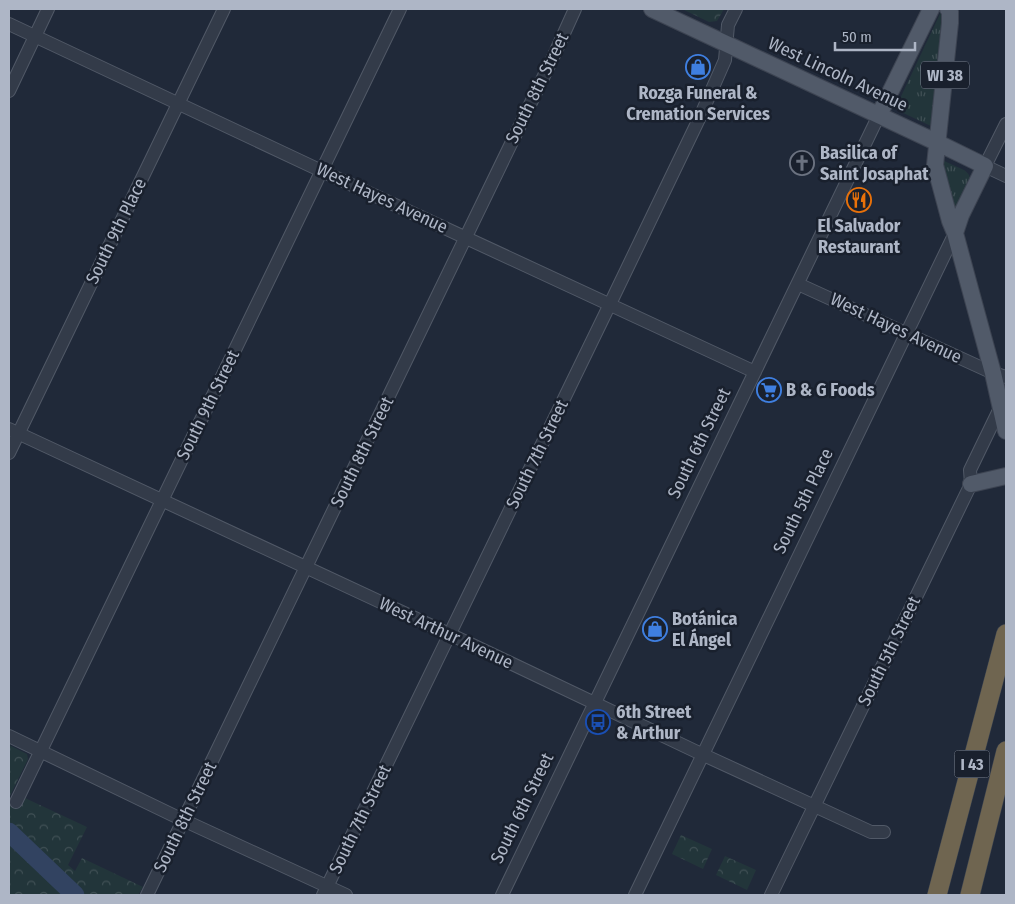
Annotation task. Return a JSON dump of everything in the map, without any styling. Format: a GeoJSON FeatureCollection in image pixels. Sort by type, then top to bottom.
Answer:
{"type":"FeatureCollection","features":[{"type":"Feature","properties":{"kind":"highway","name":"I 43"},"geometry":{"type":"LineString","coordinates":[[937,895],[1006,634]]}},
{"type":"Feature","properties":{"kind":"highway","name":"I 43"},"geometry":{"type":"LineString","coordinates":[[970,895],[1006,751]]}},
{"type":"Feature","properties":{"kind":"main road","name":"West Lincoln Avenue"},"geometry":{"type":"LineString","coordinates":[[652,9],[938,142],[985,166]]}},
{"type":"Feature","properties":{"kind":"main road","name":"South 6th Street"},"geometry":{"type":"LineString","coordinates":[[879,115],[931,9]]}},
{"type":"Feature","properties":{"kind":"main road","name":"WI 38"},"geometry":{"type":"LineString","coordinates":[[948,9],[950,11],[950,23],[936,165],[950,222],[1000,375],[1000,406],[1006,431]]}},
{"type":"Feature","properties":{"kind":"main road","name":"South 5th Place"},"geometry":{"type":"LineString","coordinates":[[955,233],[961,215],[985,166]]}},
{"type":"Feature","properties":{"kind":"main road"},"geometry":{"type":"LineString","coordinates":[[971,484],[1006,476]]}},
{"type":"Feature","properties":{"kind":"street"},"geometry":{"type":"LineString","coordinates":[[9,91],[48,9]]}},
{"type":"Feature","properties":{"kind":"street","name":"South 9th Place"},"geometry":{"type":"LineString","coordinates":[[9,453],[14,431],[224,9]]}},
{"type":"Feature","properties":{"kind":"street","name":"South 9th Street"},"geometry":{"type":"LineString","coordinates":[[16,802],[400,9]]}},
{"type":"Feature","properties":{"kind":"street","name":"South 8th Street"},"geometry":{"type":"LineString","coordinates":[[147,895],[575,9]]}},
{"type":"Feature","properties":{"kind":"street","name":"South 7th Street"},"geometry":{"type":"LineString","coordinates":[[325,891],[699,119],[725,60],[728,25],[736,9]]}},
{"type":"Feature","properties":{"kind":"street","name":"West Hayes Avenue"},"geometry":{"type":"LineString","coordinates":[[9,24],[756,372]]}},
{"type":"Feature","properties":{"kind":"street","name":"South 6th Street"},"geometry":{"type":"LineString","coordinates":[[502,895],[879,115]]}},
{"type":"Feature","properties":{"kind":"street","name":"South 5th Place"},"geometry":{"type":"LineString","coordinates":[[985,166],[1006,124]]}},
{"type":"Feature","properties":{"kind":"street","name":"West Lincoln Avenue"},"geometry":{"type":"LineString","coordinates":[[985,166],[1006,176]]}},
{"type":"Feature","properties":{"kind":"street","name":"South 5th Place"},"geometry":{"type":"LineString","coordinates":[[635,895],[955,233]]}},
{"type":"Feature","properties":{"kind":"street","name":"West Hayes Avenue"},"geometry":{"type":"LineString","coordinates":[[798,284],[1000,375]]}},
{"type":"Feature","properties":{"kind":"street","name":"South 5th Street"},"geometry":{"type":"LineString","coordinates":[[771,895],[971,484],[970,470],[1000,406]]}},
{"type":"Feature","properties":{"kind":"street","name":"West Arthur Avenue"},"geometry":{"type":"LineString","coordinates":[[14,431],[450,634],[703,755],[871,832],[884,832]]}},
{"type":"Feature","properties":{"kind":"street"},"geometry":{"type":"LineString","coordinates":[[9,736],[325,891],[346,895]]}},
{"type":"Feature","properties":{"kind":"green space"},"geometry":{"type":"Polygon","coordinates":[[[682,9],[724,9],[717,21],[709,22],[682,9]]]}},
{"type":"Feature","properties":{"kind":"green space"},"geometry":{"type":"Polygon","coordinates":[[[942,13],[944,14],[933,127],[899,111],[896,107],[942,13]]]}},
{"type":"Feature","properties":{"kind":"green space"},"geometry":{"type":"Polygon","coordinates":[[[941,161],[964,170],[970,177],[955,210],[941,161]]]}},
{"type":"Feature","properties":{"kind":"green space"},"geometry":{"type":"Polygon","coordinates":[[[9,745],[27,754],[28,759],[9,798],[9,745]]]}},
{"type":"Feature","properties":{"kind":"green space"},"geometry":{"type":"Polygon","coordinates":[[[25,798],[87,827],[68,865],[75,871],[82,858],[143,887],[138,895],[9,895],[9,802],[20,808],[25,798]]]}},
{"type":"Feature","properties":{"kind":"green space"},"geometry":{"type":"Polygon","coordinates":[[[681,835],[712,849],[703,869],[672,854],[681,835]]]}},
{"type":"Feature","properties":{"kind":"green space"},"geometry":{"type":"Polygon","coordinates":[[[725,856],[756,870],[747,890],[716,875],[725,856]]]}},
{"type":"Feature","properties":{"kind":"waterway"},"geometry":{"type":"LineString","coordinates":[[9,832],[75,895]]}},
{"type":"Feature","properties":{"kind":"place","name":"Rozga Funeral & Cremation Services"},"geometry":{"type":"Point","coordinates":[698,67]}},
{"type":"Feature","properties":{"kind":"place","name":"Basilica of Saint Josaphat"},"geometry":{"type":"Point","coordinates":[802,163]}},
{"type":"Feature","properties":{"kind":"place","name":"El Salvador Restaurant"},"geometry":{"type":"Point","coordinates":[859,200]}},
{"type":"Feature","properties":{"kind":"place","name":"B & G Foods"},"geometry":{"type":"Point","coordinates":[769,390]}},
{"type":"Feature","properties":{"kind":"place","name":"Botánica El Ángel"},"geometry":{"type":"Point","coordinates":[655,629]}},
{"type":"Feature","properties":{"kind":"place","name":"6th Street & Arthur"},"geometry":{"type":"Point","coordinates":[598,722]}}]}
